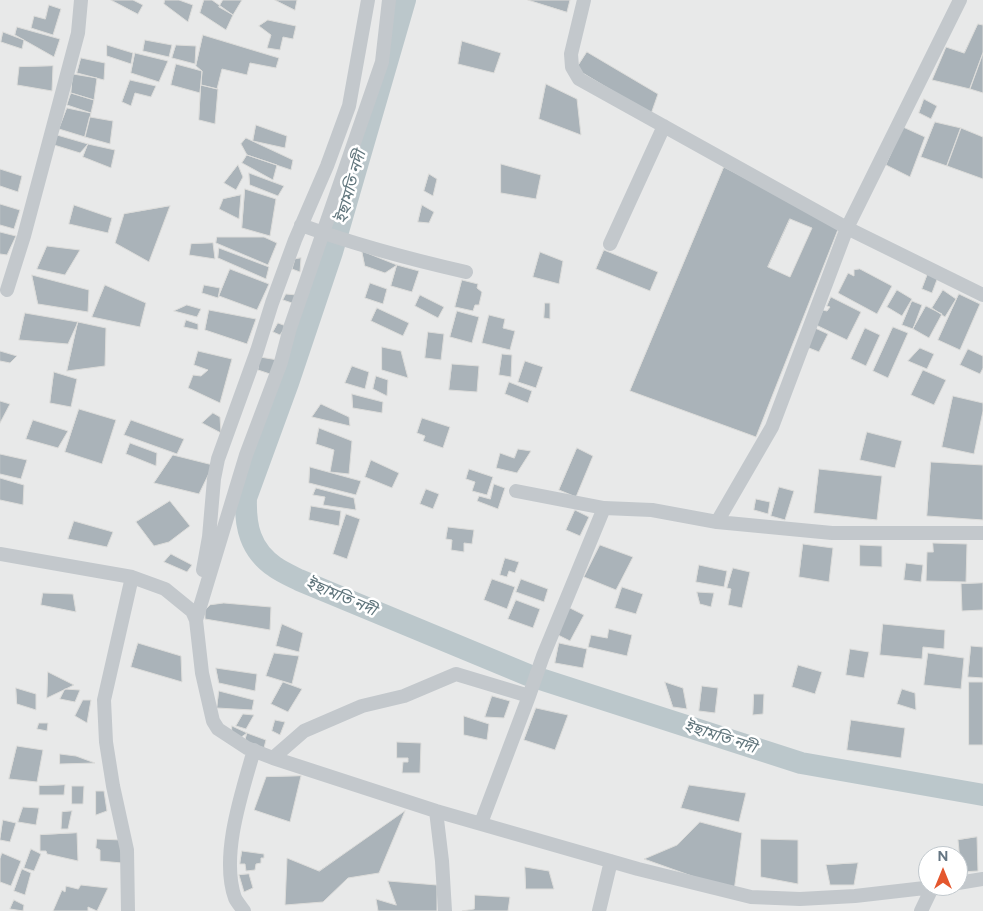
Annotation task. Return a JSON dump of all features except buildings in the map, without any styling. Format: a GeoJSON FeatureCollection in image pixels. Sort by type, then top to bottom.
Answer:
{"type":"FeatureCollection","features":[{"type":"Feature","properties":{"kind":"street"},"geometry":{"type":"LineString","coordinates":[[7,290],[24,236],[78,33],[81,0]]}},
{"type":"Feature","properties":{"kind":"street"},"geometry":{"type":"LineString","coordinates":[[368,0],[349,106],[272,302],[257,351],[218,459],[214,479],[209,537],[194,615],[202,673],[213,721],[218,729],[247,748],[273,758],[436,811],[611,861],[751,897],[800,898],[846,896],[918,888]]}},
{"type":"Feature","properties":{"kind":"street"},"geometry":{"type":"LineString","coordinates":[[194,615],[246,454],[281,362],[290,328],[382,62],[389,0]]}},
{"type":"Feature","properties":{"kind":"street"},"geometry":{"type":"LineString","coordinates":[[584,0],[571,54],[572,66],[579,79],[847,228],[983,294]]}},
{"type":"Feature","properties":{"kind":"street"},"geometry":{"type":"LineString","coordinates":[[717,522],[772,427],[847,228],[960,0]]}},
{"type":"Feature","properties":{"kind":"street"},"geometry":{"type":"LineString","coordinates":[[610,244],[664,126]]}},
{"type":"Feature","properties":{"kind":"street"},"geometry":{"type":"LineString","coordinates":[[301,225],[401,258],[466,272]]}},
{"type":"Feature","properties":{"kind":"street"},"geometry":{"type":"LineString","coordinates":[[516,491],[604,508],[652,510],[717,522],[832,533],[983,533]]}},
{"type":"Feature","properties":{"kind":"street"},"geometry":{"type":"LineString","coordinates":[[481,823],[543,656],[604,508]]}},
{"type":"Feature","properties":{"kind":"street"},"geometry":{"type":"LineString","coordinates":[[0,554],[132,577],[164,589],[194,615]]}},
{"type":"Feature","properties":{"kind":"street"},"geometry":{"type":"LineString","coordinates":[[128,911],[126,850],[112,786],[107,751],[104,700],[132,577]]}},
{"type":"Feature","properties":{"kind":"street"},"geometry":{"type":"LineString","coordinates":[[273,758],[304,731],[362,706],[404,696],[456,674],[529,696]]}},
{"type":"Feature","properties":{"kind":"street"},"geometry":{"type":"LineString","coordinates":[[244,911],[235,898],[230,856],[237,810],[254,750]]}},
{"type":"Feature","properties":{"kind":"street"},"geometry":{"type":"LineString","coordinates":[[436,811],[443,870],[445,911]]}},
{"type":"Feature","properties":{"kind":"street"},"geometry":{"type":"LineString","coordinates":[[599,911],[611,861]]}},
{"type":"Feature","properties":{"kind":"street"},"geometry":{"type":"LineString","coordinates":[[968,881],[983,878]]}},
{"type":"Feature","properties":{"kind":"street"},"geometry":{"type":"LineString","coordinates":[[921,911],[931,896]]}},
{"type":"Feature","properties":{"kind":"shaded area"},"geometry":{"type":"Polygon","coordinates":[[[0,0],[983,0],[983,911],[0,911],[0,0]]]}},
{"type":"Feature","properties":{"kind":"waterway","name":"ইছামতি নদী"},"geometry":{"type":"LineString","coordinates":[[405,0],[332,252],[288,383],[246,498],[248,528],[260,553],[275,567],[299,580],[528,675],[801,763],[983,795]]}}]}
